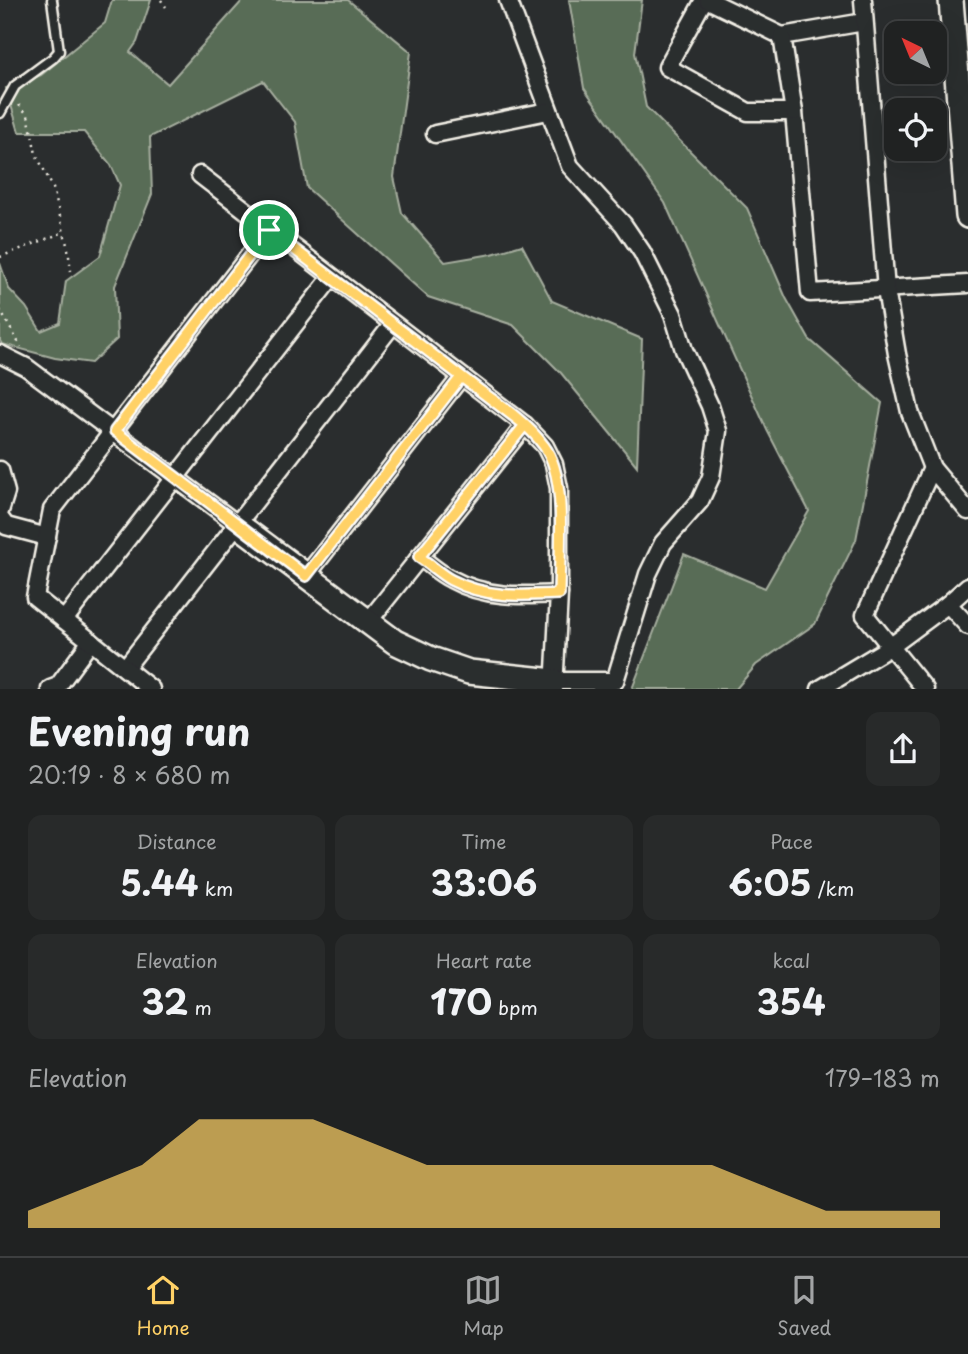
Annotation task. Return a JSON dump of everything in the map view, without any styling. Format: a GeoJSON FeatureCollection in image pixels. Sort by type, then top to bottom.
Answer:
{"type":"FeatureCollection","features":[{"type":"Feature","properties":{"kind":"street"},"geometry":{"type":"LineString","coordinates":[[0,354],[26,367],[115,431],[395,642],[468,681],[554,685],[615,681],[648,574],[663,543],[699,501],[711,477],[718,432],[710,405],[684,350],[673,314],[654,274],[623,225],[570,166],[508,0]]}},
{"type":"Feature","properties":{"kind":"street"},"geometry":{"type":"LineString","coordinates":[[794,112],[748,112],[667,67],[706,0],[782,36],[864,22]]}},
{"type":"Feature","properties":{"kind":"street"},"geometry":{"type":"LineString","coordinates":[[863,0],[886,290],[910,412],[932,468],[968,511]]}},
{"type":"Feature","properties":{"kind":"street"},"geometry":{"type":"LineString","coordinates":[[951,0],[968,216]]}},
{"type":"Feature","properties":{"kind":"street"},"geometry":{"type":"LineString","coordinates":[[782,36],[794,112],[810,293],[968,284]]}},
{"type":"Feature","properties":{"kind":"street"},"geometry":{"type":"LineString","coordinates":[[435,134],[548,111]]}},
{"type":"Feature","properties":{"kind":"street"},"geometry":{"type":"LineString","coordinates":[[200,175],[525,425],[545,446],[554,464],[559,488],[559,594],[554,685]]}},
{"type":"Feature","properties":{"kind":"street"},"geometry":{"type":"LineString","coordinates":[[151,689],[35,597],[52,510],[269,230]]}},
{"type":"Feature","properties":{"kind":"street"},"geometry":{"type":"LineString","coordinates":[[64,620],[331,278]]}},
{"type":"Feature","properties":{"kind":"street"},"geometry":{"type":"LineString","coordinates":[[125,668],[393,324]]}},
{"type":"Feature","properties":{"kind":"street"},"geometry":{"type":"LineString","coordinates":[[306,576],[461,377]]}},
{"type":"Feature","properties":{"kind":"street"},"geometry":{"type":"LineString","coordinates":[[368,622],[525,425]]}},
{"type":"Feature","properties":{"kind":"street"},"geometry":{"type":"LineString","coordinates":[[925,689],[865,615],[932,468]]}},
{"type":"Feature","properties":{"kind":"street"},"geometry":{"type":"LineString","coordinates":[[0,470],[6,492],[0,511]]}},
{"type":"Feature","properties":{"kind":"street"},"geometry":{"type":"LineString","coordinates":[[0,518],[6,526],[47,537]]}},
{"type":"Feature","properties":{"kind":"street"},"geometry":{"type":"LineString","coordinates":[[419,557],[450,579],[477,590],[508,596],[559,594]]}},
{"type":"Feature","properties":{"kind":"street"},"geometry":{"type":"LineString","coordinates":[[820,689],[890,647],[968,586]]}},
{"type":"Feature","properties":{"kind":"street"},"geometry":{"type":"LineString","coordinates":[[948,604],[968,626]]}},
{"type":"Feature","properties":{"kind":"street"},"geometry":{"type":"LineString","coordinates":[[50,689],[58,686],[91,641]]}},
{"type":"Feature","properties":{"kind":"lane"},"geometry":{"type":"LineString","coordinates":[[0,113],[15,86],[59,51],[52,0]]}},
{"type":"Feature","properties":{"kind":"path"},"geometry":{"type":"LineString","coordinates":[[161,0],[166,7]]}},
{"type":"Feature","properties":{"kind":"path"},"geometry":{"type":"LineString","coordinates":[[10,94],[27,115],[36,154],[53,188],[71,271]]}},
{"type":"Feature","properties":{"kind":"path"},"geometry":{"type":"LineString","coordinates":[[0,257],[64,232]]}},
{"type":"Feature","properties":{"kind":"path"},"geometry":{"type":"LineString","coordinates":[[0,310],[25,354],[26,367]]}},
{"type":"Feature","properties":{"kind":"green space"},"geometry":{"type":"Polygon","coordinates":[[[112,0],[151,0],[137,42],[130,52],[168,84],[243,0],[348,0],[411,52],[394,177],[402,213],[445,262],[492,254],[522,245],[552,301],[642,339],[637,466],[561,373],[513,325],[428,297],[307,188],[295,122],[263,81],[150,137],[152,194],[115,286],[117,339],[91,363],[55,358],[2,344],[0,263],[9,289],[26,307],[41,331],[60,323],[66,281],[100,256],[120,185],[111,165],[84,132],[19,132],[6,88],[41,75],[105,23],[112,0]]]}},
{"type":"Feature","properties":{"kind":"green space"},"geometry":{"type":"Polygon","coordinates":[[[569,0],[642,0],[635,53],[646,107],[747,208],[786,298],[809,339],[882,403],[856,540],[815,624],[756,665],[736,689],[632,689],[684,554],[765,588],[809,511],[767,430],[665,203],[584,88],[569,0]]]}},
{"type":"Feature","properties":{"kind":"route"},"geometry":{"type":"LineString","coordinates":[[269,230],[115,431],[306,576],[461,377],[525,425],[545,446],[554,464],[559,488],[559,594],[508,596],[477,590],[450,579],[419,557],[525,425],[269,230]]}}]}
